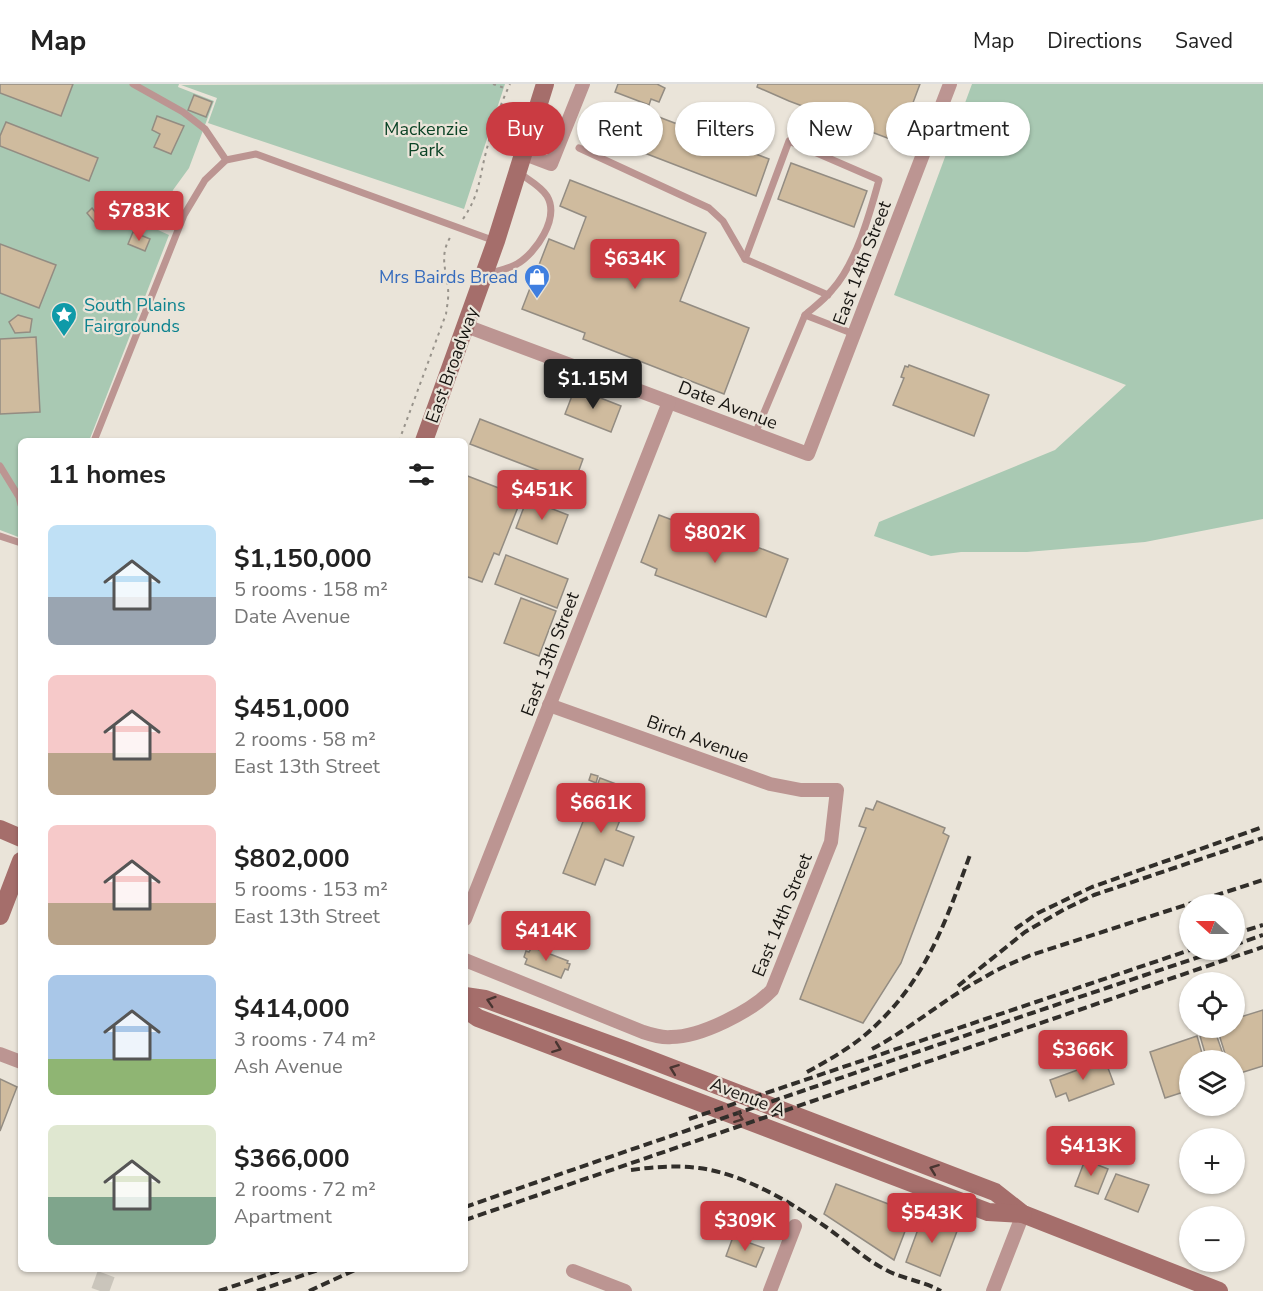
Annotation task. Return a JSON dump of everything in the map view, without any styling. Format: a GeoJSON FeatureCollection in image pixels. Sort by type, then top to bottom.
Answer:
{"type":"FeatureCollection","features":[{"type":"Feature","properties":{"kind":"main road","name":"East Broadway"},"geometry":{"type":"LineString","coordinates":[[539,102],[545,84]]}},
{"type":"Feature","properties":{"kind":"main road","name":"East Broadway"},"geometry":{"type":"LineString","coordinates":[[425,438],[496,241],[521,156]]}},
{"type":"Feature","properties":{"kind":"main road"},"geometry":{"type":"LineString","coordinates":[[0,829],[18,837]]}},
{"type":"Feature","properties":{"kind":"main road"},"geometry":{"type":"LineString","coordinates":[[0,916],[4,894],[18,867]]}},
{"type":"Feature","properties":{"kind":"main road","name":"Avenue A"},"geometry":{"type":"LineString","coordinates":[[468,997],[496,1003],[994,1192],[1023,1214],[1215,1290]]}},
{"type":"Feature","properties":{"kind":"main road","name":"Avenue A"},"geometry":{"type":"LineString","coordinates":[[468,1012],[478,1018],[988,1212],[1023,1214]]}},
{"type":"Feature","properties":{"kind":"street"},"geometry":{"type":"LineString","coordinates":[[565,129],[583,84]]}},
{"type":"Feature","properties":{"kind":"street","name":"East 14th Street"},"geometry":{"type":"LineString","coordinates":[[808,454],[950,84]]}},
{"type":"Feature","properties":{"kind":"street"},"geometry":{"type":"LineString","coordinates":[[530,156],[551,164],[554,156]]}},
{"type":"Feature","properties":{"kind":"street","name":"Date Avenue"},"geometry":{"type":"LineString","coordinates":[[466,326],[808,454]]}},
{"type":"Feature","properties":{"kind":"street","name":"East 13th Street"},"geometry":{"type":"LineString","coordinates":[[468,911],[669,402]]}},
{"type":"Feature","properties":{"kind":"street","name":"Birch Avenue"},"geometry":{"type":"LineString","coordinates":[[549,705],[770,784],[801,790],[837,790]]}},
{"type":"Feature","properties":{"kind":"street","name":"East 14th Street"},"geometry":{"type":"LineString","coordinates":[[468,961],[660,1037],[673,1038],[718,1024],[761,1002],[772,990],[831,842],[837,790]]}},
{"type":"Feature","properties":{"kind":"street"},"geometry":{"type":"LineString","coordinates":[[0,1054],[18,1061]]}},
{"type":"Feature","properties":{"kind":"street"},"geometry":{"type":"LineString","coordinates":[[993,1291],[1023,1214]]}},
{"type":"Feature","properties":{"kind":"street"},"geometry":{"type":"LineString","coordinates":[[770,1291],[795,1226]]}},
{"type":"Feature","properties":{"kind":"street"},"geometry":{"type":"LineString","coordinates":[[573,1271],[625,1291]]}},
{"type":"Feature","properties":{"kind":"lane"},"geometry":{"type":"LineString","coordinates":[[133,84],[183,112],[205,129],[226,160]]}},
{"type":"Feature","properties":{"kind":"lane"},"geometry":{"type":"LineString","coordinates":[[745,259],[789,141],[879,180],[867,223],[845,271],[828,295],[805,315],[755,434]]}},
{"type":"Feature","properties":{"kind":"lane"},"geometry":{"type":"LineString","coordinates":[[95,438],[184,215],[205,180],[226,160],[256,154],[496,241]]}},
{"type":"Feature","properties":{"kind":"lane"},"geometry":{"type":"LineString","coordinates":[[596,156],[709,208],[723,221],[745,259],[828,295]]}},
{"type":"Feature","properties":{"kind":"lane"},"geometry":{"type":"LineString","coordinates":[[484,275],[517,264],[532,251],[542,238],[550,215],[550,202],[546,194],[517,171]]}},
{"type":"Feature","properties":{"kind":"lane"},"geometry":{"type":"LineString","coordinates":[[805,315],[854,334]]}},
{"type":"Feature","properties":{"kind":"lane"},"geometry":{"type":"LineString","coordinates":[[0,466],[18,495]]}},
{"type":"Feature","properties":{"kind":"lane"},"geometry":{"type":"LineString","coordinates":[[0,536],[18,542]]}},
{"type":"Feature","properties":{"kind":"path"},"geometry":{"type":"LineString","coordinates":[[493,84],[507,89]]}},
{"type":"Feature","properties":{"kind":"path"},"geometry":{"type":"LineString","coordinates":[[400,438],[446,314],[448,292],[443,268],[444,251],[476,200],[486,153],[510,84]]}},
{"type":"Feature","properties":{"kind":"green space","name":"South Plains Fairgrounds"},"geometry":{"type":"Polygon","coordinates":[[[0,84],[179,84],[178,87],[214,101],[189,168],[173,190],[158,230],[169,235],[90,438],[18,438],[18,537],[0,530],[0,84]]]}},
{"type":"Feature","properties":{"kind":"green space","name":"Mackenzie Park"},"geometry":{"type":"Polygon","coordinates":[[[505,84],[499,102],[486,102],[486,142],[464,209],[208,123],[217,98],[181,85],[505,84]]]}},
{"type":"Feature","properties":{"kind":"green space"},"geometry":{"type":"Polygon","coordinates":[[[972,84],[1263,84],[1263,519],[1145,542],[1027,552],[961,552],[931,556],[874,536],[879,522],[1055,450],[1126,385],[894,295],[945,156],[1030,156],[1030,102],[965,102],[972,84]]]}},
{"type":"Feature","properties":{"kind":"building"},"geometry":{"type":"Polygon","coordinates":[[[0,84],[73,84],[61,116],[0,93],[0,84]]]}},
{"type":"Feature","properties":{"kind":"building"},"geometry":{"type":"Polygon","coordinates":[[[618,84],[657,84],[665,88],[659,102],[651,99],[650,102],[641,102],[615,92],[618,84]]]}},
{"type":"Feature","properties":{"kind":"building"},"geometry":{"type":"Polygon","coordinates":[[[758,84],[920,84],[913,102],[886,102],[886,137],[874,133],[874,102],[792,102],[757,87],[758,84]]]}},
{"type":"Feature","properties":{"kind":"building"},"geometry":{"type":"Polygon","coordinates":[[[194,95],[212,102],[206,117],[188,110],[194,95]]]}},
{"type":"Feature","properties":{"kind":"building"},"geometry":{"type":"Polygon","coordinates":[[[157,116],[184,126],[171,154],[154,147],[160,134],[152,130],[157,116]]]}},
{"type":"Feature","properties":{"kind":"building"},"geometry":{"type":"Polygon","coordinates":[[[663,119],[675,123],[675,156],[761,156],[769,159],[756,196],[652,156],[663,156],[663,119]]]}},
{"type":"Feature","properties":{"kind":"building"},"geometry":{"type":"Polygon","coordinates":[[[6,122],[98,158],[89,181],[0,146],[0,136],[6,122]]]}},
{"type":"Feature","properties":{"kind":"building"},"geometry":{"type":"Polygon","coordinates":[[[791,163],[867,191],[854,227],[778,199],[791,163]]]}},
{"type":"Feature","properties":{"kind":"building"},"geometry":{"type":"Polygon","coordinates":[[[570,180],[706,233],[680,301],[749,328],[724,394],[583,339],[585,333],[522,309],[549,239],[574,249],[586,217],[560,206],[570,180]]]}},
{"type":"Feature","properties":{"kind":"building"},"geometry":{"type":"Polygon","coordinates":[[[92,208],[100,218],[95,223],[87,213],[92,208]]]}},
{"type":"Feature","properties":{"kind":"building"},"geometry":{"type":"Polygon","coordinates":[[[133,232],[150,239],[145,251],[128,244],[133,232]]]}},
{"type":"Feature","properties":{"kind":"building"},"geometry":{"type":"Polygon","coordinates":[[[0,244],[56,265],[39,308],[0,293],[0,244]]]}},
{"type":"Feature","properties":{"kind":"building"},"geometry":{"type":"Polygon","coordinates":[[[18,315],[32,319],[30,332],[15,333],[9,322],[18,315]]]}},
{"type":"Feature","properties":{"kind":"building"},"geometry":{"type":"Polygon","coordinates":[[[36,337],[40,412],[0,414],[0,339],[36,337]]]}},
{"type":"Feature","properties":{"kind":"building"},"geometry":{"type":"Polygon","coordinates":[[[909,365],[989,395],[974,436],[893,405],[904,378],[901,377],[905,366],[909,365]]]}},
{"type":"Feature","properties":{"kind":"building"},"geometry":{"type":"Polygon","coordinates":[[[575,388],[621,406],[611,432],[565,414],[575,388]]]}},
{"type":"Feature","properties":{"kind":"building"},"geometry":{"type":"Polygon","coordinates":[[[480,419],[583,459],[574,484],[470,444],[480,419]]]}},
{"type":"Feature","properties":{"kind":"building"},"geometry":{"type":"Polygon","coordinates":[[[468,476],[522,497],[499,555],[494,553],[482,582],[468,577],[468,476]]]}},
{"type":"Feature","properties":{"kind":"building"},"geometry":{"type":"Polygon","coordinates":[[[527,499],[568,515],[557,544],[516,528],[527,499]]]}},
{"type":"Feature","properties":{"kind":"building"},"geometry":{"type":"Polygon","coordinates":[[[659,515],[675,521],[677,516],[788,559],[766,617],[655,575],[657,569],[641,562],[659,515]]]}},
{"type":"Feature","properties":{"kind":"building"},"geometry":{"type":"Polygon","coordinates":[[[506,555],[568,579],[557,608],[495,584],[506,555]]]}},
{"type":"Feature","properties":{"kind":"building"},"geometry":{"type":"Polygon","coordinates":[[[521,598],[556,611],[539,656],[504,643],[521,598]]]}},
{"type":"Feature","properties":{"kind":"building"},"geometry":{"type":"Polygon","coordinates":[[[591,774],[598,776],[596,783],[589,780],[591,774]]]}},
{"type":"Feature","properties":{"kind":"building"},"geometry":{"type":"Polygon","coordinates":[[[600,778],[632,790],[616,830],[634,837],[623,866],[605,859],[595,885],[563,873],[600,778]]]}},
{"type":"Feature","properties":{"kind":"building"},"geometry":{"type":"Polygon","coordinates":[[[877,801],[945,828],[943,833],[949,836],[901,963],[863,1023],[800,999],[866,828],[859,826],[866,808],[873,810],[877,801]]]}},
{"type":"Feature","properties":{"kind":"building"},"geometry":{"type":"Polygon","coordinates":[[[532,947],[568,961],[567,963],[570,964],[568,970],[565,969],[561,978],[525,964],[526,951],[529,952],[532,947]]]}},
{"type":"Feature","properties":{"kind":"building"},"geometry":{"type":"Polygon","coordinates":[[[1263,1010],[1263,1066],[1245,1072],[1245,1050],[1224,1050],[1220,1038],[1245,1038],[1245,1016],[1263,1010]]]}},
{"type":"Feature","properties":{"kind":"building"},"geometry":{"type":"Polygon","coordinates":[[[1191,1038],[1198,1038],[1201,1050],[1179,1050],[1179,1094],[1165,1098],[1150,1052],[1191,1038]]]}},
{"type":"Feature","properties":{"kind":"building"},"geometry":{"type":"Polygon","coordinates":[[[1201,1038],[1217,1038],[1222,1050],[1204,1050],[1201,1038]]]}},
{"type":"Feature","properties":{"kind":"building"},"geometry":{"type":"Polygon","coordinates":[[[1105,1060],[1114,1084],[1069,1101],[1066,1093],[1056,1097],[1050,1080],[1105,1060]]]}},
{"type":"Feature","properties":{"kind":"building"},"geometry":{"type":"Polygon","coordinates":[[[0,1079],[17,1087],[0,1131],[0,1079]]]}},
{"type":"Feature","properties":{"kind":"building"},"geometry":{"type":"Polygon","coordinates":[[[1085,1160],[1108,1169],[1098,1194],[1075,1186],[1085,1160]]]}},
{"type":"Feature","properties":{"kind":"building"},"geometry":{"type":"Polygon","coordinates":[[[1116,1174],[1149,1185],[1138,1212],[1105,1199],[1116,1174]]]}},
{"type":"Feature","properties":{"kind":"building"},"geometry":{"type":"Polygon","coordinates":[[[836,1184],[912,1213],[894,1260],[824,1214],[836,1184]]]}},
{"type":"Feature","properties":{"kind":"building"},"geometry":{"type":"Polygon","coordinates":[[[924,1213],[959,1226],[940,1276],[906,1262],[924,1213]]]}},
{"type":"Feature","properties":{"kind":"building"},"geometry":{"type":"Polygon","coordinates":[[[733,1237],[764,1248],[756,1267],[726,1256],[733,1237]]]}},
{"type":"Feature","properties":{"kind":"tunnel"},"geometry":{"type":"LineString","coordinates":[[100,1291],[107,1272]]}},
{"type":"Feature","properties":{"kind":"railway"},"geometry":{"type":"LineString","coordinates":[[1015,929],[1038,913],[1092,887],[1263,827]]}},
{"type":"Feature","properties":{"kind":"railway"},"geometry":{"type":"LineString","coordinates":[[958,986],[1025,932],[1065,909],[1094,895],[1263,838]]}},
{"type":"Feature","properties":{"kind":"railway"},"geometry":{"type":"LineString","coordinates":[[807,1072],[865,1035],[903,995],[918,974],[942,928],[971,852]]}},
{"type":"Feature","properties":{"kind":"railway"},"geometry":{"type":"LineString","coordinates":[[872,1049],[970,985],[1031,955],[1263,880]]}},
{"type":"Feature","properties":{"kind":"railway"},"geometry":{"type":"LineString","coordinates":[[1245,931],[1263,925]]}},
{"type":"Feature","properties":{"kind":"railway"},"geometry":{"type":"LineString","coordinates":[[1245,941],[1263,935]]}},
{"type":"Feature","properties":{"kind":"railway"},"geometry":{"type":"LineString","coordinates":[[468,1219],[1263,947]]}},
{"type":"Feature","properties":{"kind":"railway"},"geometry":{"type":"LineString","coordinates":[[689,1119],[1179,954]]}},
{"type":"Feature","properties":{"kind":"railway"},"geometry":{"type":"LineString","coordinates":[[468,1206],[1190,960]]}},
{"type":"Feature","properties":{"kind":"railway"},"geometry":{"type":"LineString","coordinates":[[631,1170],[691,1167],[732,1176],[782,1199],[878,1265],[941,1291]]}},
{"type":"Feature","properties":{"kind":"railway"},"geometry":{"type":"LineString","coordinates":[[219,1291],[275,1272]]}},
{"type":"Feature","properties":{"kind":"railway"},"geometry":{"type":"LineString","coordinates":[[257,1291],[312,1272]]}},
{"type":"Feature","properties":{"kind":"railway"},"geometry":{"type":"LineString","coordinates":[[309,1291],[350,1272]]}},
{"type":"Feature","properties":{"kind":"place","name":"Mrs Bairds Bread"},"geometry":{"type":"Point","coordinates":[537,300]}},
{"type":"Feature","properties":{"kind":"place","name":"South Plains Fairgrounds"},"geometry":{"type":"Point","coordinates":[64,338]}}]}
